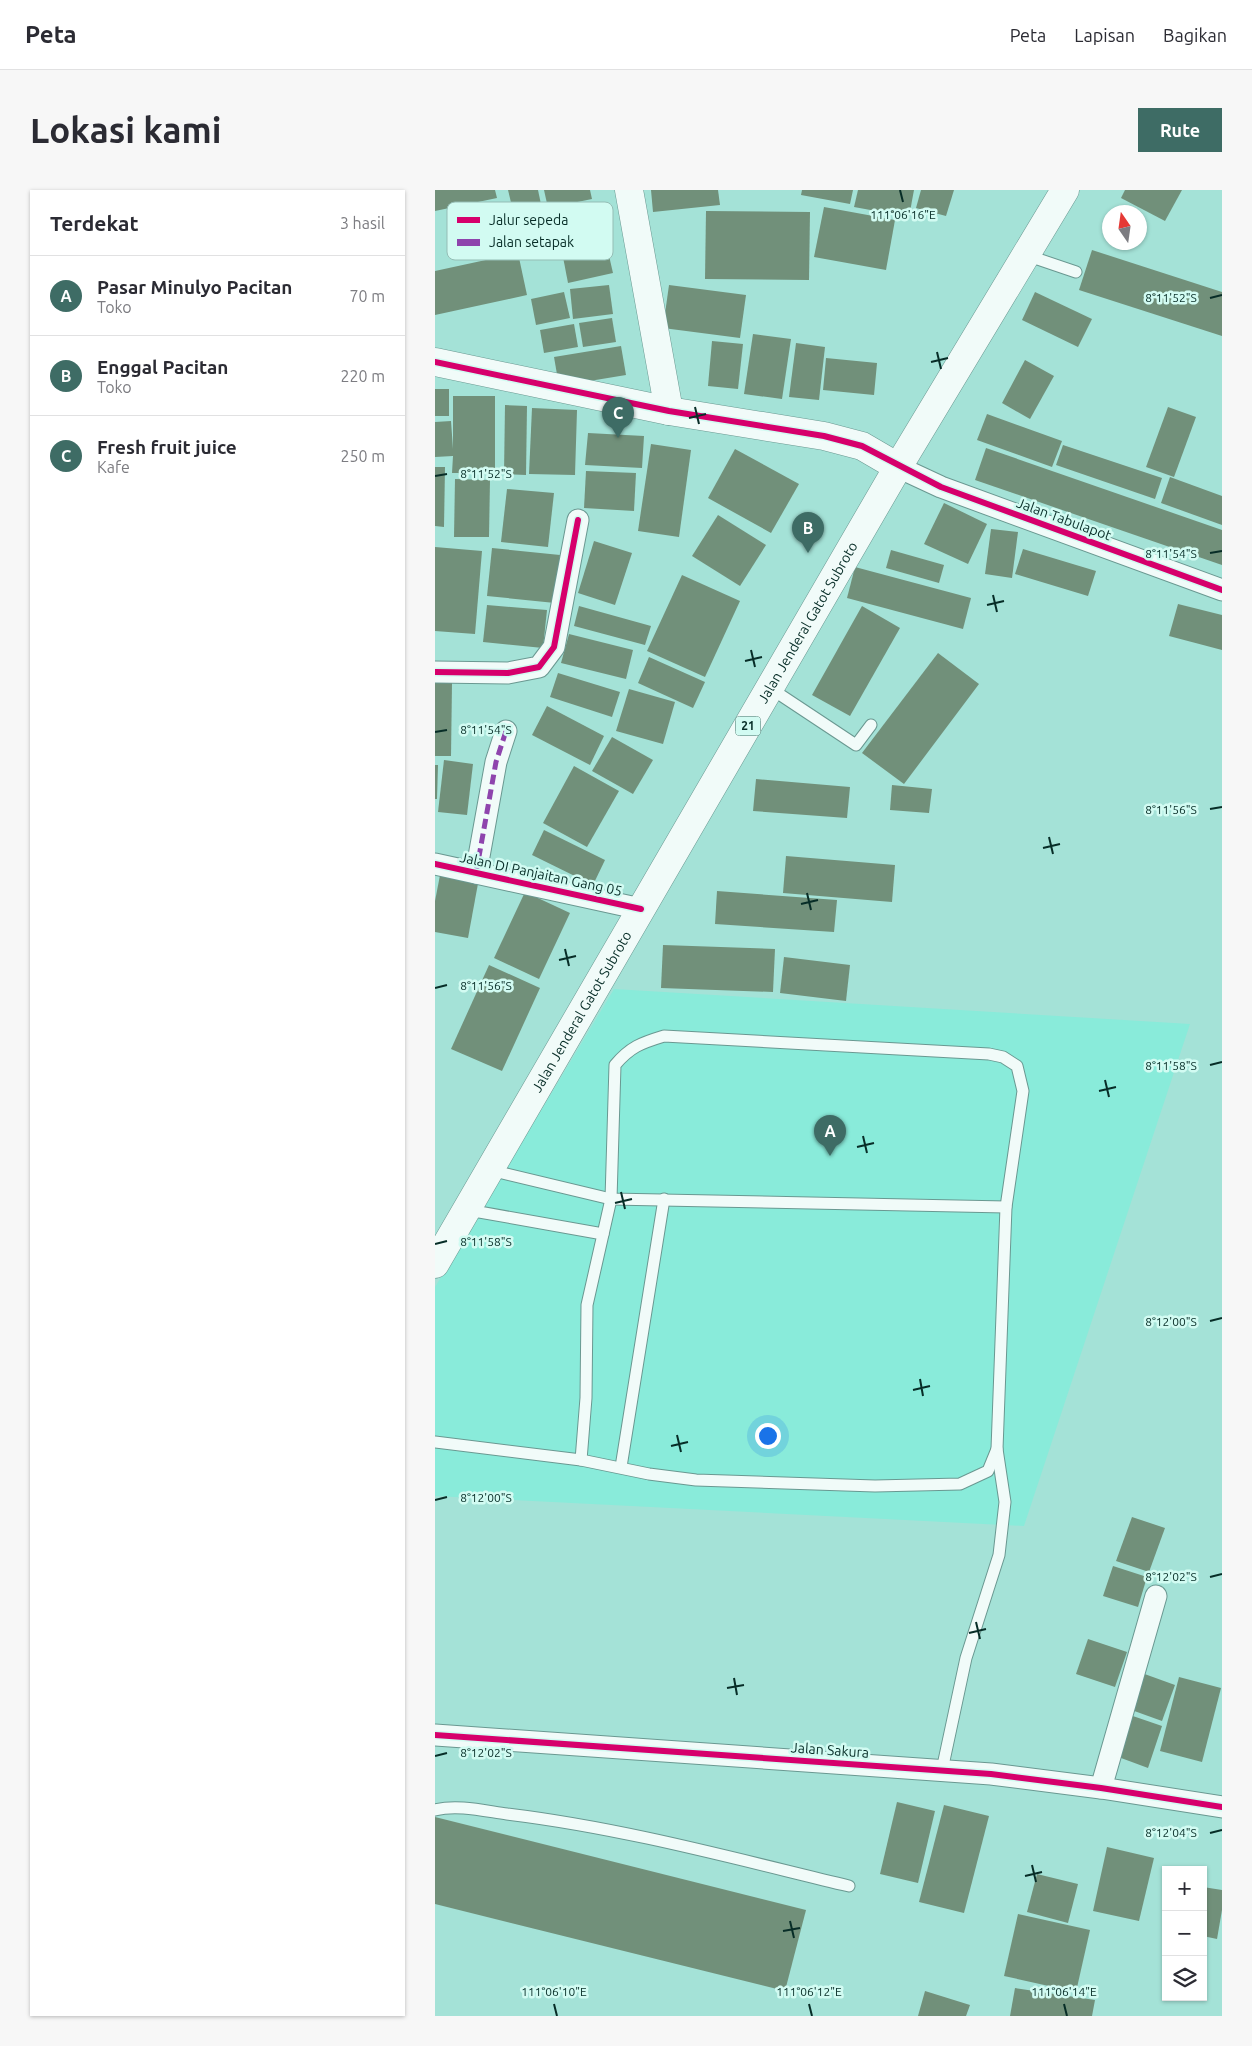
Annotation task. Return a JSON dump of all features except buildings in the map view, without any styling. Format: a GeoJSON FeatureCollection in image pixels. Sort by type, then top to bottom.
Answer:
{"type":"FeatureCollection","features":[{"type":"Feature","properties":{"kind":"main road"},"geometry":{"type":"LineString","coordinates":[[629,190],[669,411]]}},
{"type":"Feature","properties":{"kind":"main road","name":"Jalan Jenderal Gatot Subroto"},"geometry":{"type":"LineString","coordinates":[[435,1264],[899,467],[1065,190]]}},
{"type":"Feature","properties":{"kind":"main road"},"geometry":{"type":"LineString","coordinates":[[435,362],[669,411],[824,436],[862,446],[899,467]]}},
{"type":"Feature","properties":{"kind":"street","name":"Jalan Tabulapot"},"geometry":{"type":"LineString","coordinates":[[899,467],[941,487],[1222,590]]}},
{"type":"Feature","properties":{"kind":"street"},"geometry":{"type":"LineString","coordinates":[[435,672],[508,673],[539,667],[554,647],[579,520]]}},
{"type":"Feature","properties":{"kind":"street"},"geometry":{"type":"LineString","coordinates":[[476,873],[496,762],[506,731]]}},
{"type":"Feature","properties":{"kind":"street","name":"Jalan DI Panjaitan Gang 05"},"geometry":{"type":"LineString","coordinates":[[435,864],[641,909]]}},
{"type":"Feature","properties":{"kind":"street"},"geometry":{"type":"LineString","coordinates":[[1101,1788],[1156,1596]]}},
{"type":"Feature","properties":{"kind":"street","name":"Jalan Sakura"},"geometry":{"type":"LineString","coordinates":[[435,1735],[991,1774],[1101,1788],[1222,1807]]}},
{"type":"Feature","properties":{"kind":"lane"},"geometry":{"type":"LineString","coordinates":[[1026,255],[1076,272]]}},
{"type":"Feature","properties":{"kind":"lane"},"geometry":{"type":"LineString","coordinates":[[770,688],[856,745],[871,725]]}},
{"type":"Feature","properties":{"kind":"lane"},"geometry":{"type":"LineString","coordinates":[[581,1460],[586,1398],[587,1305],[611,1199],[615,1065],[626,1052],[640,1044],[664,1036],[989,1054],[1003,1058],[1017,1066],[1023,1091],[1007,1207],[997,1449],[1005,1502],[999,1555],[966,1658],[942,1770]]}},
{"type":"Feature","properties":{"kind":"lane"},"geometry":{"type":"LineString","coordinates":[[490,1170],[611,1199],[1007,1207]]}},
{"type":"Feature","properties":{"kind":"lane"},"geometry":{"type":"LineString","coordinates":[[621,1467],[664,1199]]}},
{"type":"Feature","properties":{"kind":"lane"},"geometry":{"type":"LineString","coordinates":[[468,1210],[603,1234]]}},
{"type":"Feature","properties":{"kind":"lane"},"geometry":{"type":"LineString","coordinates":[[435,1442],[581,1460],[696,1480],[875,1486],[960,1484],[988,1471],[997,1449]]}},
{"type":"Feature","properties":{"kind":"lane"},"geometry":{"type":"LineString","coordinates":[[435,1810],[462,1809],[554,1820],[666,1842],[849,1886]]}},
{"type":"Feature","properties":{"kind":"shaded area"},"geometry":{"type":"Polygon","coordinates":[[[614,989],[1190,1024],[1024,1526],[435,1496],[435,1287],[614,989]]]}},
{"type":"Feature","properties":{"kind":"marked path"},"geometry":{"type":"LineString","coordinates":[[476,873],[496,762],[506,731]]}},
{"type":"Feature","properties":{"kind":"cycle path"},"geometry":{"type":"LineString","coordinates":[[435,362],[669,411],[824,436],[862,446],[941,487],[1222,590]]}},
{"type":"Feature","properties":{"kind":"cycle path"},"geometry":{"type":"LineString","coordinates":[[435,672],[508,673],[539,667],[554,647],[578,520]]}},
{"type":"Feature","properties":{"kind":"cycle path"},"geometry":{"type":"LineString","coordinates":[[435,864],[641,909]]}},
{"type":"Feature","properties":{"kind":"cycle path"},"geometry":{"type":"LineString","coordinates":[[435,1735],[991,1774],[1101,1788],[1222,1807]]}},
{"type":"Feature","properties":{"kind":"place","name":"Fresh fruit juice"},"geometry":{"type":"Point","coordinates":[618,438]}},
{"type":"Feature","properties":{"kind":"place","name":"Enggal Pacitan"},"geometry":{"type":"Point","coordinates":[808,553]}},
{"type":"Feature","properties":{"kind":"place","name":"Pasar Minulyo Pacitan"},"geometry":{"type":"Point","coordinates":[830,1156]}}]}
